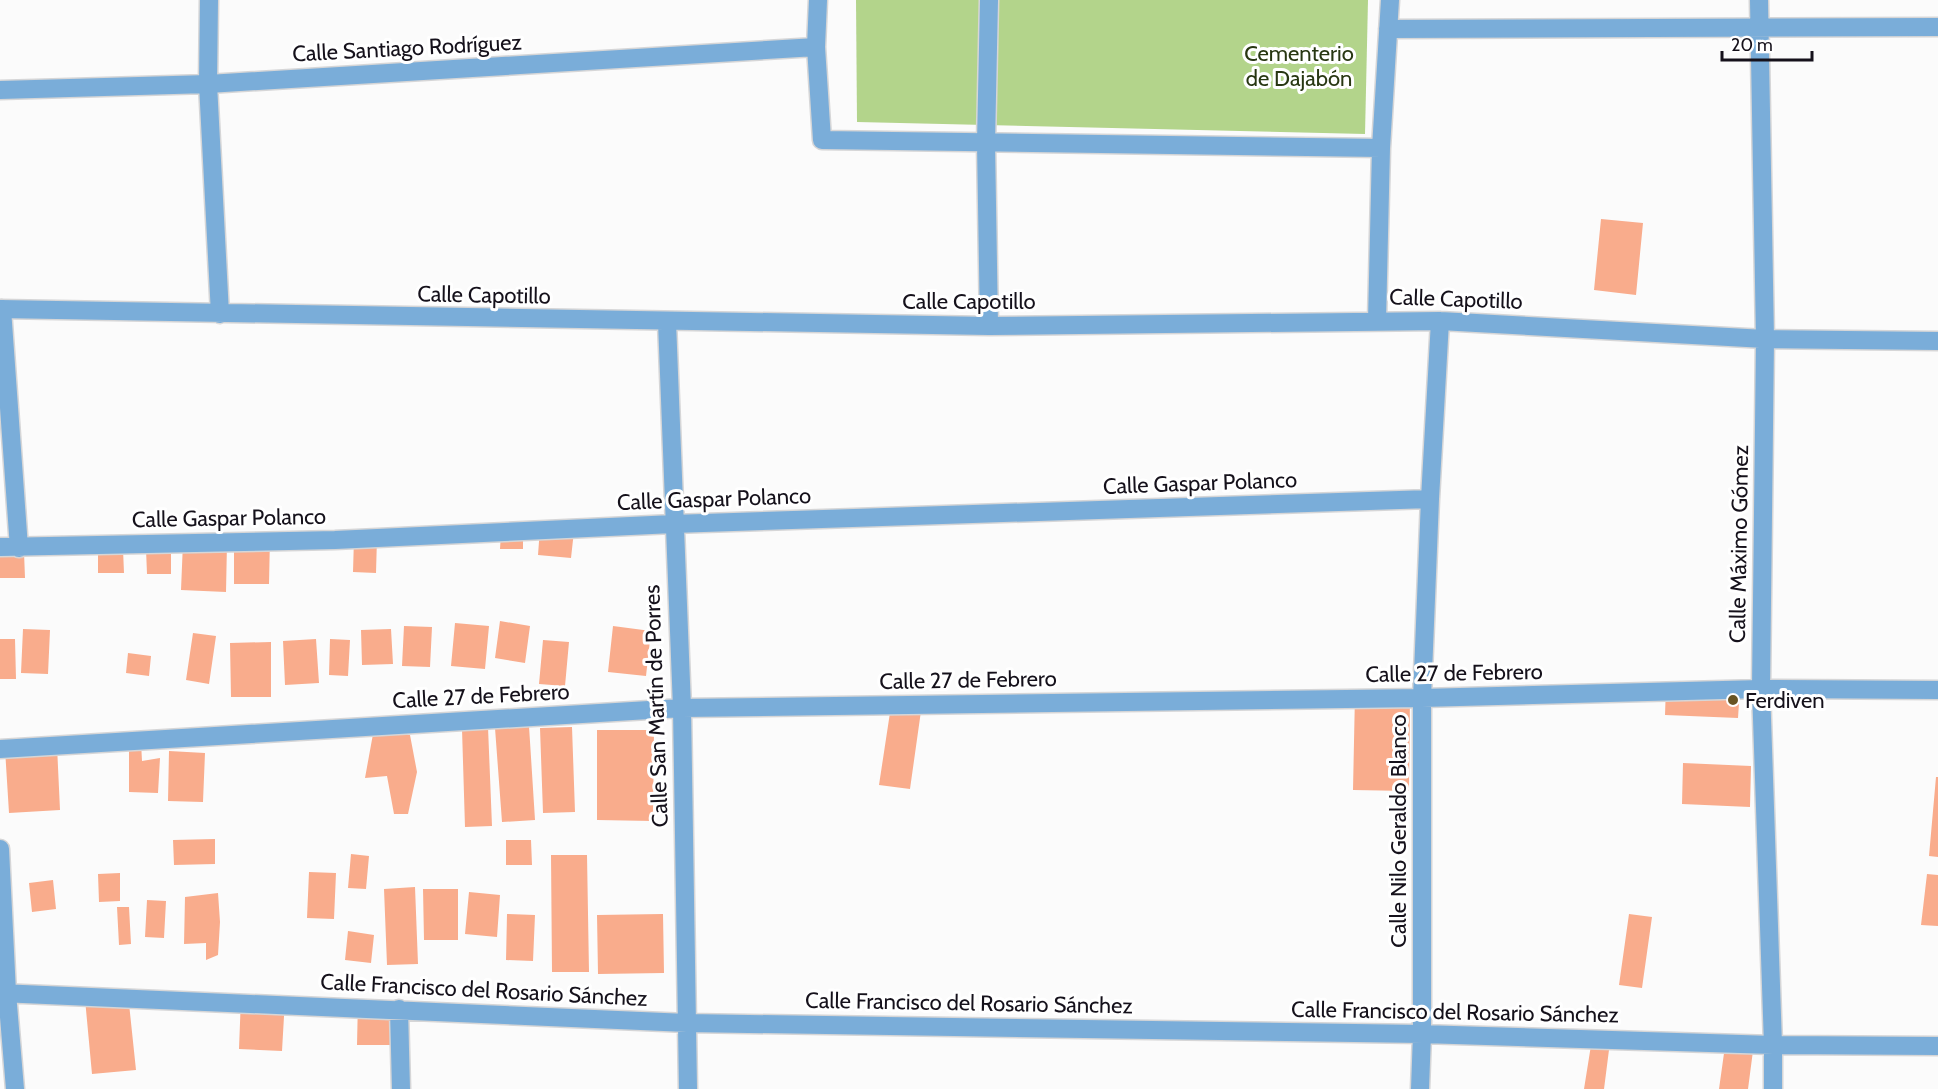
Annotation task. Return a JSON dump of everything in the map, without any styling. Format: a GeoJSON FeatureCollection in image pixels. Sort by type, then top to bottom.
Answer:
{"type":"FeatureCollection","features":[{"type":"Feature","properties":{"kind":"street"},"geometry":{"type":"LineString","coordinates":[[209,0],[208,84],[220,314]]}},
{"type":"Feature","properties":{"kind":"street"},"geometry":{"type":"LineString","coordinates":[[818,0],[816,47],[822,140],[1381,148]]}},
{"type":"Feature","properties":{"kind":"street"},"geometry":{"type":"LineString","coordinates":[[989,0],[986,143],[989,326]]}},
{"type":"Feature","properties":{"kind":"street"},"geometry":{"type":"LineString","coordinates":[[1377,321],[1381,148],[1390,0]]}},
{"type":"Feature","properties":{"kind":"street","name":"Calle Máximo Gómez"},"geometry":{"type":"LineString","coordinates":[[1759,0],[1766,339],[1761,688],[1773,1089]]}},
{"type":"Feature","properties":{"kind":"street"},"geometry":{"type":"LineString","coordinates":[[1388,29],[1938,27]]}},
{"type":"Feature","properties":{"kind":"street","name":"Calle Santiago Rodríguez"},"geometry":{"type":"LineString","coordinates":[[0,90],[208,84],[816,47]]}},
{"type":"Feature","properties":{"kind":"street"},"geometry":{"type":"LineString","coordinates":[[1,309],[19,548]]}},
{"type":"Feature","properties":{"kind":"street","name":"Calle Capotillo"},"geometry":{"type":"LineString","coordinates":[[1,309],[989,326],[1440,321],[1766,339],[1938,341]]}},
{"type":"Feature","properties":{"kind":"street","name":"Calle Nilo Geraldo Blanco"},"geometry":{"type":"LineString","coordinates":[[1420,1089],[1422,698],[1440,321]]}},
{"type":"Feature","properties":{"kind":"street","name":"Calle San Martín de Porres"},"geometry":{"type":"LineString","coordinates":[[667,322],[673,524],[682,708],[688,1089]]}},
{"type":"Feature","properties":{"kind":"street","name":"Calle Gaspar Polanco"},"geometry":{"type":"LineString","coordinates":[[0,548],[335,540],[673,524],[1430,499]]}},
{"type":"Feature","properties":{"kind":"street","name":"Calle 27 de Febrero"},"geometry":{"type":"LineString","coordinates":[[0,749],[682,708],[1422,698],[1761,688],[1938,690]]}},
{"type":"Feature","properties":{"kind":"street"},"geometry":{"type":"LineString","coordinates":[[0,849],[3,993],[15,1089]]}},
{"type":"Feature","properties":{"kind":"street","name":"Calle Francisco del Rosario Sánchez"},"geometry":{"type":"LineString","coordinates":[[3,993],[687,1023],[1422,1034],[1773,1045],[1938,1046]]}},
{"type":"Feature","properties":{"kind":"street"},"geometry":{"type":"LineString","coordinates":[[399,1010],[400,1089]]}},
{"type":"Feature","properties":{"kind":"green space","name":"Cementerio de Dajabón"},"geometry":{"type":"Polygon","coordinates":[[[856,0],[1368,0],[1365,134],[857,122],[856,0]]]}},
{"type":"Feature","properties":{"kind":"building"},"geometry":{"type":"Polygon","coordinates":[[[1601,219],[1643,223],[1636,295],[1594,290],[1601,219]]]}},
{"type":"Feature","properties":{"kind":"building"},"geometry":{"type":"Polygon","coordinates":[[[540,528],[574,531],[571,558],[538,555],[540,528]]]}},
{"type":"Feature","properties":{"kind":"building"},"geometry":{"type":"Polygon","coordinates":[[[501,533],[523,533],[523,549],[500,549],[501,533]]]}},
{"type":"Feature","properties":{"kind":"building"},"geometry":{"type":"Polygon","coordinates":[[[234,537],[270,537],[269,584],[234,584],[234,537]]]}},
{"type":"Feature","properties":{"kind":"building"},"geometry":{"type":"Polygon","coordinates":[[[354,538],[377,538],[376,573],[353,572],[354,538]]]}},
{"type":"Feature","properties":{"kind":"building"},"geometry":{"type":"Polygon","coordinates":[[[183,542],[227,543],[226,592],[181,590],[183,542]]]}},
{"type":"Feature","properties":{"kind":"building"},"geometry":{"type":"Polygon","coordinates":[[[98,549],[123,549],[124,573],[98,573],[98,549]]]}},
{"type":"Feature","properties":{"kind":"building"},"geometry":{"type":"Polygon","coordinates":[[[146,549],[171,549],[171,574],[147,574],[146,549]]]}},
{"type":"Feature","properties":{"kind":"building"},"geometry":{"type":"Polygon","coordinates":[[[0,552],[24,552],[25,578],[0,578],[0,552]]]}},
{"type":"Feature","properties":{"kind":"building"},"geometry":{"type":"Polygon","coordinates":[[[500,621],[530,626],[525,663],[495,658],[500,621]]]}},
{"type":"Feature","properties":{"kind":"building"},"geometry":{"type":"Polygon","coordinates":[[[455,623],[489,626],[485,669],[451,666],[455,623]]]}},
{"type":"Feature","properties":{"kind":"building"},"geometry":{"type":"Polygon","coordinates":[[[404,626],[432,627],[430,667],[402,666],[404,626]]]}},
{"type":"Feature","properties":{"kind":"building"},"geometry":{"type":"Polygon","coordinates":[[[613,626],[651,631],[646,676],[608,672],[613,626]]]}},
{"type":"Feature","properties":{"kind":"building"},"geometry":{"type":"Polygon","coordinates":[[[23,629],[50,630],[48,674],[21,673],[23,629]]]}},
{"type":"Feature","properties":{"kind":"building"},"geometry":{"type":"Polygon","coordinates":[[[391,629],[393,664],[362,665],[361,630],[391,629]]]}},
{"type":"Feature","properties":{"kind":"building"},"geometry":{"type":"Polygon","coordinates":[[[193,633],[216,636],[209,684],[186,680],[193,633]]]}},
{"type":"Feature","properties":{"kind":"building"},"geometry":{"type":"Polygon","coordinates":[[[0,639],[15,639],[16,679],[0,679],[0,639]]]}},
{"type":"Feature","properties":{"kind":"building"},"geometry":{"type":"Polygon","coordinates":[[[316,639],[319,683],[285,685],[283,641],[316,639]]]}},
{"type":"Feature","properties":{"kind":"building"},"geometry":{"type":"Polygon","coordinates":[[[330,639],[350,640],[348,676],[329,675],[330,639]]]}},
{"type":"Feature","properties":{"kind":"building"},"geometry":{"type":"Polygon","coordinates":[[[543,640],[569,642],[565,686],[539,684],[543,640]]]}},
{"type":"Feature","properties":{"kind":"building"},"geometry":{"type":"Polygon","coordinates":[[[271,642],[271,697],[231,697],[230,643],[271,642]]]}},
{"type":"Feature","properties":{"kind":"building"},"geometry":{"type":"Polygon","coordinates":[[[128,653],[151,656],[149,676],[126,673],[128,653]]]}},
{"type":"Feature","properties":{"kind":"building"},"geometry":{"type":"Polygon","coordinates":[[[1666,685],[1740,688],[1738,718],[1665,715],[1666,685]]]}},
{"type":"Feature","properties":{"kind":"building"},"geometry":{"type":"Polygon","coordinates":[[[1355,694],[1410,695],[1409,791],[1353,790],[1355,694]]]}},
{"type":"Feature","properties":{"kind":"building"},"geometry":{"type":"Polygon","coordinates":[[[891,706],[921,711],[910,789],[879,785],[891,706]]]}},
{"type":"Feature","properties":{"kind":"building"},"geometry":{"type":"Polygon","coordinates":[[[529,726],[535,820],[502,822],[495,728],[529,726]]]}},
{"type":"Feature","properties":{"kind":"building"},"geometry":{"type":"Polygon","coordinates":[[[488,727],[492,826],[465,827],[462,729],[488,727]]]}},
{"type":"Feature","properties":{"kind":"building"},"geometry":{"type":"Polygon","coordinates":[[[572,727],[575,812],[543,813],[540,728],[572,727]]]}},
{"type":"Feature","properties":{"kind":"building"},"geometry":{"type":"Polygon","coordinates":[[[597,730],[654,730],[653,821],[597,820],[597,730]]]}},
{"type":"Feature","properties":{"kind":"building"},"geometry":{"type":"Polygon","coordinates":[[[373,734],[410,735],[417,772],[408,814],[394,814],[387,776],[365,778],[373,734]]]}},
{"type":"Feature","properties":{"kind":"building"},"geometry":{"type":"Polygon","coordinates":[[[141,742],[142,761],[160,758],[158,793],[129,792],[129,744],[141,742]]]}},
{"type":"Feature","properties":{"kind":"building"},"geometry":{"type":"Polygon","coordinates":[[[57,746],[60,810],[9,813],[5,749],[57,746]]]}},
{"type":"Feature","properties":{"kind":"building"},"geometry":{"type":"Polygon","coordinates":[[[169,751],[205,753],[203,802],[168,801],[169,751]]]}},
{"type":"Feature","properties":{"kind":"building"},"geometry":{"type":"Polygon","coordinates":[[[1683,763],[1751,766],[1750,807],[1682,804],[1683,763]]]}},
{"type":"Feature","properties":{"kind":"building"},"geometry":{"type":"Polygon","coordinates":[[[1936,777],[1938,777],[1938,857],[1929,856],[1936,777]]]}},
{"type":"Feature","properties":{"kind":"building"},"geometry":{"type":"Polygon","coordinates":[[[215,839],[215,864],[174,865],[173,840],[215,839]]]}},
{"type":"Feature","properties":{"kind":"building"},"geometry":{"type":"Polygon","coordinates":[[[506,840],[531,840],[532,865],[506,865],[506,840]]]}},
{"type":"Feature","properties":{"kind":"building"},"geometry":{"type":"Polygon","coordinates":[[[351,854],[369,856],[366,889],[348,888],[351,854]]]}},
{"type":"Feature","properties":{"kind":"building"},"geometry":{"type":"Polygon","coordinates":[[[551,855],[587,855],[589,972],[552,972],[551,855]]]}},
{"type":"Feature","properties":{"kind":"building"},"geometry":{"type":"Polygon","coordinates":[[[309,872],[336,873],[334,919],[307,918],[309,872]]]}},
{"type":"Feature","properties":{"kind":"building"},"geometry":{"type":"Polygon","coordinates":[[[120,873],[120,901],[99,902],[98,874],[120,873]]]}},
{"type":"Feature","properties":{"kind":"building"},"geometry":{"type":"Polygon","coordinates":[[[1927,874],[1938,875],[1938,926],[1921,925],[1927,874]]]}},
{"type":"Feature","properties":{"kind":"building"},"geometry":{"type":"Polygon","coordinates":[[[53,880],[56,909],[32,912],[29,883],[53,880]]]}},
{"type":"Feature","properties":{"kind":"building"},"geometry":{"type":"Polygon","coordinates":[[[415,887],[418,964],[387,965],[384,889],[415,887]]]}},
{"type":"Feature","properties":{"kind":"building"},"geometry":{"type":"Polygon","coordinates":[[[423,889],[458,889],[458,940],[424,940],[423,889]]]}},
{"type":"Feature","properties":{"kind":"building"},"geometry":{"type":"Polygon","coordinates":[[[469,892],[500,895],[497,937],[465,934],[469,892]]]}},
{"type":"Feature","properties":{"kind":"building"},"geometry":{"type":"Polygon","coordinates":[[[218,893],[220,922],[218,955],[206,960],[206,943],[184,944],[185,897],[218,893]]]}},
{"type":"Feature","properties":{"kind":"building"},"geometry":{"type":"Polygon","coordinates":[[[147,900],[166,901],[164,938],[145,937],[147,900]]]}},
{"type":"Feature","properties":{"kind":"building"},"geometry":{"type":"Polygon","coordinates":[[[117,907],[129,907],[131,944],[119,945],[117,907]]]}},
{"type":"Feature","properties":{"kind":"building"},"geometry":{"type":"Polygon","coordinates":[[[507,914],[535,915],[533,961],[506,960],[507,914]]]}},
{"type":"Feature","properties":{"kind":"building"},"geometry":{"type":"Polygon","coordinates":[[[663,914],[664,973],[598,974],[597,915],[663,914]]]}},
{"type":"Feature","properties":{"kind":"building"},"geometry":{"type":"Polygon","coordinates":[[[1629,914],[1652,917],[1642,988],[1619,985],[1629,914]]]}},
{"type":"Feature","properties":{"kind":"building"},"geometry":{"type":"Polygon","coordinates":[[[348,931],[374,935],[371,963],[345,960],[348,931]]]}},
{"type":"Feature","properties":{"kind":"building"},"geometry":{"type":"Polygon","coordinates":[[[128,994],[136,1070],[92,1074],[85,999],[128,994]]]}},
{"type":"Feature","properties":{"kind":"building"},"geometry":{"type":"Polygon","coordinates":[[[241,997],[285,999],[282,1051],[239,1049],[241,997]]]}},
{"type":"Feature","properties":{"kind":"building"},"geometry":{"type":"Polygon","coordinates":[[[358,1000],[391,1000],[391,1045],[357,1045],[358,1000]]]}},
{"type":"Feature","properties":{"kind":"building"},"geometry":{"type":"Polygon","coordinates":[[[1592,1039],[1610,1042],[1604,1089],[1584,1089],[1592,1039]]]}},
{"type":"Feature","properties":{"kind":"building"},"geometry":{"type":"Polygon","coordinates":[[[1726,1039],[1754,1043],[1748,1089],[1719,1089],[1726,1039]]]}},
{"type":"Feature","properties":{"kind":"place","name":"Ferdiven"},"geometry":{"type":"Point","coordinates":[1733,700]}}]}
